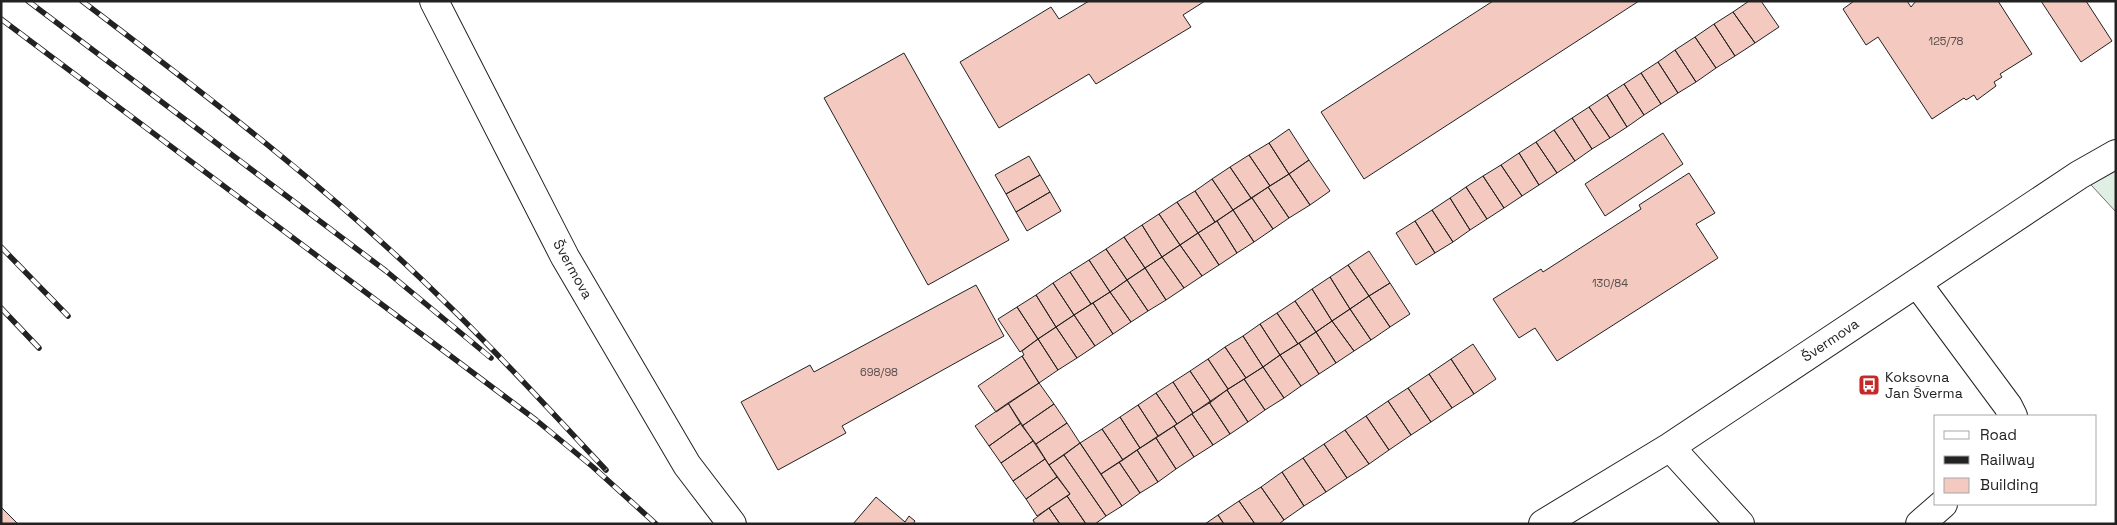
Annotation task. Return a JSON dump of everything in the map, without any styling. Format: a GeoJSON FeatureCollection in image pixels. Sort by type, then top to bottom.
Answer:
{"type":"FeatureCollection","features":[{"type":"Feature","properties":{"kind":"street","name":"Švermova"},"geometry":{"type":"LineString","coordinates":[[434,1],[565,257],[687,465],[732,524]]}},
{"type":"Feature","properties":{"kind":"street","name":"Švermova"},"geometry":{"type":"LineString","coordinates":[[1543,524],[1670,447],[2079,175],[2116,154]]}},
{"type":"Feature","properties":{"kind":"street"},"geometry":{"type":"LineString","coordinates":[[1917,283],[2008,406],[2012,415]]}},
{"type":"Feature","properties":{"kind":"street"},"geometry":{"type":"LineString","coordinates":[[1670,447],[1740,524]]}},
{"type":"Feature","properties":{"kind":"street"},"geometry":{"type":"LineString","coordinates":[[1920,524],[1942,505]]}},
{"type":"Feature","properties":{"kind":"green space"},"geometry":{"type":"Polygon","coordinates":[[[2116,160],[2116,212],[2081,174],[2116,160]]]}},
{"type":"Feature","properties":{"kind":"building"},"geometry":{"type":"Polygon","coordinates":[[[1089,1],[1205,1],[1183,15],[1191,27],[1096,84],[1089,74],[999,128],[960,62],[1051,7],[1059,19],[1089,1]]]}},
{"type":"Feature","properties":{"kind":"building"},"geometry":{"type":"Polygon","coordinates":[[[1493,1],[1639,1],[1364,179],[1321,112],[1493,1]]]}},
{"type":"Feature","properties":{"kind":"building"},"geometry":{"type":"Polygon","coordinates":[[[1749,1],[1761,1],[1779,27],[1755,43],[1733,12],[1749,1]]]}},
{"type":"Feature","properties":{"kind":"building"},"geometry":{"type":"Polygon","coordinates":[[[1854,1],[1907,1],[1911,7],[1916,1],[1998,1],[2032,54],[2000,74],[2002,77],[1994,82],[1996,86],[1977,100],[1974,95],[1966,100],[1964,98],[1932,119],[1878,37],[1866,45],[1843,9],[1854,1]]]}},
{"type":"Feature","properties":{"kind":"building"},"geometry":{"type":"Polygon","coordinates":[[[2041,1],[2086,1],[2112,41],[2081,62],[2041,1]]]}},
{"type":"Feature","properties":{"kind":"building"},"geometry":{"type":"Polygon","coordinates":[[[1733,12],[1755,43],[1735,56],[1714,24],[1733,12]]]}},
{"type":"Feature","properties":{"kind":"building"},"geometry":{"type":"Polygon","coordinates":[[[1714,24],[1735,56],[1716,68],[1695,37],[1714,24]]]}},
{"type":"Feature","properties":{"kind":"building"},"geometry":{"type":"Polygon","coordinates":[[[1695,37],[1716,68],[1696,82],[1675,50],[1695,37]]]}},
{"type":"Feature","properties":{"kind":"building"},"geometry":{"type":"Polygon","coordinates":[[[1675,50],[1696,82],[1678,93],[1658,62],[1675,50]]]}},
{"type":"Feature","properties":{"kind":"building"},"geometry":{"type":"Polygon","coordinates":[[[904,53],[1009,240],[928,285],[824,98],[904,53]]]}},
{"type":"Feature","properties":{"kind":"building"},"geometry":{"type":"Polygon","coordinates":[[[1658,62],[1678,93],[1661,104],[1641,73],[1658,62]]]}},
{"type":"Feature","properties":{"kind":"building"},"geometry":{"type":"Polygon","coordinates":[[[1641,73],[1661,104],[1644,115],[1624,84],[1641,73]]]}},
{"type":"Feature","properties":{"kind":"building"},"geometry":{"type":"Polygon","coordinates":[[[1624,84],[1644,115],[1627,127],[1607,95],[1624,84]]]}},
{"type":"Feature","properties":{"kind":"building"},"geometry":{"type":"Polygon","coordinates":[[[1607,95],[1627,127],[1610,138],[1589,107],[1607,95]]]}},
{"type":"Feature","properties":{"kind":"building"},"geometry":{"type":"Polygon","coordinates":[[[1589,107],[1610,138],[1592,149],[1572,118],[1589,107]]]}},
{"type":"Feature","properties":{"kind":"building"},"geometry":{"type":"Polygon","coordinates":[[[1572,118],[1592,149],[1575,161],[1554,130],[1572,118]]]}},
{"type":"Feature","properties":{"kind":"building"},"geometry":{"type":"Polygon","coordinates":[[[1289,129],[1309,160],[1289,174],[1269,143],[1289,129]]]}},
{"type":"Feature","properties":{"kind":"building"},"geometry":{"type":"Polygon","coordinates":[[[1554,130],[1575,161],[1557,173],[1536,142],[1554,130]]]}},
{"type":"Feature","properties":{"kind":"building"},"geometry":{"type":"Polygon","coordinates":[[[1663,133],[1683,164],[1605,216],[1585,184],[1663,133]]]}},
{"type":"Feature","properties":{"kind":"building"},"geometry":{"type":"Polygon","coordinates":[[[1536,142],[1557,173],[1539,185],[1519,153],[1536,142]]]}},
{"type":"Feature","properties":{"kind":"building"},"geometry":{"type":"Polygon","coordinates":[[[1269,143],[1289,174],[1270,186],[1249,155],[1269,143]]]}},
{"type":"Feature","properties":{"kind":"building"},"geometry":{"type":"Polygon","coordinates":[[[1519,153],[1539,185],[1522,196],[1501,165],[1519,153]]]}},
{"type":"Feature","properties":{"kind":"building"},"geometry":{"type":"Polygon","coordinates":[[[1249,155],[1270,186],[1251,198],[1230,167],[1249,155]]]}},
{"type":"Feature","properties":{"kind":"building"},"geometry":{"type":"Polygon","coordinates":[[[1029,156],[1040,175],[1006,194],[995,175],[1029,156]]]}},
{"type":"Feature","properties":{"kind":"building"},"geometry":{"type":"Polygon","coordinates":[[[1309,160],[1330,191],[1310,205],[1289,174],[1309,160]]]}},
{"type":"Feature","properties":{"kind":"building"},"geometry":{"type":"Polygon","coordinates":[[[1501,165],[1522,196],[1504,208],[1483,176],[1501,165]]]}},
{"type":"Feature","properties":{"kind":"building"},"geometry":{"type":"Polygon","coordinates":[[[1230,167],[1251,198],[1233,210],[1212,179],[1230,167]]]}},
{"type":"Feature","properties":{"kind":"building"},"geometry":{"type":"Polygon","coordinates":[[[1689,173],[1715,213],[1696,224],[1718,258],[1557,361],[1535,328],[1519,338],[1493,299],[1541,269],[1543,272],[1641,209],[1639,205],[1689,173]]]}},
{"type":"Feature","properties":{"kind":"building"},"geometry":{"type":"Polygon","coordinates":[[[1289,174],[1310,205],[1289,218],[1268,187],[1289,174]]]}},
{"type":"Feature","properties":{"kind":"building"},"geometry":{"type":"Polygon","coordinates":[[[1040,175],[1050,192],[1016,212],[1006,194],[1040,175]]]}},
{"type":"Feature","properties":{"kind":"building"},"geometry":{"type":"Polygon","coordinates":[[[1483,176],[1504,208],[1487,219],[1466,187],[1483,176]]]}},
{"type":"Feature","properties":{"kind":"building"},"geometry":{"type":"Polygon","coordinates":[[[1212,179],[1233,210],[1215,222],[1195,191],[1212,179]]]}},
{"type":"Feature","properties":{"kind":"building"},"geometry":{"type":"Polygon","coordinates":[[[1268,187],[1289,218],[1273,229],[1252,198],[1268,187]]]}},
{"type":"Feature","properties":{"kind":"building"},"geometry":{"type":"Polygon","coordinates":[[[1466,187],[1487,219],[1470,230],[1450,198],[1466,187]]]}},
{"type":"Feature","properties":{"kind":"building"},"geometry":{"type":"Polygon","coordinates":[[[1195,191],[1215,222],[1198,233],[1177,202],[1195,191]]]}},
{"type":"Feature","properties":{"kind":"building"},"geometry":{"type":"Polygon","coordinates":[[[1050,192],[1061,211],[1027,231],[1016,212],[1050,192]]]}},
{"type":"Feature","properties":{"kind":"building"},"geometry":{"type":"Polygon","coordinates":[[[1252,198],[1273,229],[1254,242],[1233,210],[1252,198]]]}},
{"type":"Feature","properties":{"kind":"building"},"geometry":{"type":"Polygon","coordinates":[[[1450,198],[1470,230],[1453,242],[1432,210],[1450,198]]]}},
{"type":"Feature","properties":{"kind":"building"},"geometry":{"type":"Polygon","coordinates":[[[1177,202],[1198,233],[1180,245],[1159,214],[1177,202]]]}},
{"type":"Feature","properties":{"kind":"building"},"geometry":{"type":"Polygon","coordinates":[[[1233,210],[1254,242],[1237,253],[1217,221],[1233,210]]]}},
{"type":"Feature","properties":{"kind":"building"},"geometry":{"type":"Polygon","coordinates":[[[1432,210],[1453,242],[1435,253],[1415,221],[1432,210]]]}},
{"type":"Feature","properties":{"kind":"building"},"geometry":{"type":"Polygon","coordinates":[[[1159,214],[1180,245],[1162,257],[1142,225],[1159,214]]]}},
{"type":"Feature","properties":{"kind":"building"},"geometry":{"type":"Polygon","coordinates":[[[1217,221],[1237,253],[1219,265],[1198,233],[1217,221]]]}},
{"type":"Feature","properties":{"kind":"building"},"geometry":{"type":"Polygon","coordinates":[[[1415,221],[1435,253],[1416,265],[1396,233],[1415,221]]]}},
{"type":"Feature","properties":{"kind":"building"},"geometry":{"type":"Polygon","coordinates":[[[1142,225],[1162,257],[1145,268],[1124,237],[1142,225]]]}},
{"type":"Feature","properties":{"kind":"building"},"geometry":{"type":"Polygon","coordinates":[[[1198,233],[1219,265],[1202,276],[1180,245],[1198,233]]]}},
{"type":"Feature","properties":{"kind":"building"},"geometry":{"type":"Polygon","coordinates":[[[1124,237],[1145,268],[1127,280],[1106,249],[1124,237]]]}},
{"type":"Feature","properties":{"kind":"building"},"geometry":{"type":"Polygon","coordinates":[[[1180,245],[1202,276],[1184,288],[1162,257],[1180,245]]]}},
{"type":"Feature","properties":{"kind":"building"},"geometry":{"type":"Polygon","coordinates":[[[1106,249],[1127,280],[1110,292],[1089,260],[1106,249]]]}},
{"type":"Feature","properties":{"kind":"building"},"geometry":{"type":"Polygon","coordinates":[[[1369,251],[1390,283],[1369,296],[1348,265],[1369,251]]]}},
{"type":"Feature","properties":{"kind":"building"},"geometry":{"type":"Polygon","coordinates":[[[1162,257],[1184,288],[1166,300],[1145,268],[1162,257]]]}},
{"type":"Feature","properties":{"kind":"building"},"geometry":{"type":"Polygon","coordinates":[[[1089,260],[1110,292],[1091,304],[1070,272],[1089,260]]]}},
{"type":"Feature","properties":{"kind":"building"},"geometry":{"type":"Polygon","coordinates":[[[1348,265],[1369,296],[1350,309],[1330,277],[1348,265]]]}},
{"type":"Feature","properties":{"kind":"building"},"geometry":{"type":"Polygon","coordinates":[[[1145,268],[1166,300],[1148,311],[1127,280],[1145,268]]]}},
{"type":"Feature","properties":{"kind":"building"},"geometry":{"type":"Polygon","coordinates":[[[1070,272],[1091,304],[1074,315],[1053,283],[1070,272]]]}},
{"type":"Feature","properties":{"kind":"building"},"geometry":{"type":"Polygon","coordinates":[[[1330,277],[1350,309],[1332,321],[1312,289],[1330,277]]]}},
{"type":"Feature","properties":{"kind":"building"},"geometry":{"type":"Polygon","coordinates":[[[1127,280],[1148,311],[1131,322],[1110,292],[1127,280]]]}},
{"type":"Feature","properties":{"kind":"building"},"geometry":{"type":"Polygon","coordinates":[[[1053,283],[1074,315],[1056,327],[1036,295],[1053,283]]]}},
{"type":"Feature","properties":{"kind":"building"},"geometry":{"type":"Polygon","coordinates":[[[1390,283],[1410,314],[1390,327],[1369,296],[1390,283]]]}},
{"type":"Feature","properties":{"kind":"building"},"geometry":{"type":"Polygon","coordinates":[[[976,285],[1004,336],[842,426],[846,433],[778,470],[741,402],[810,365],[814,372],[976,285]]]}},
{"type":"Feature","properties":{"kind":"building"},"geometry":{"type":"Polygon","coordinates":[[[1312,289],[1332,321],[1316,332],[1295,301],[1312,289]]]}},
{"type":"Feature","properties":{"kind":"building"},"geometry":{"type":"Polygon","coordinates":[[[1110,292],[1131,322],[1113,334],[1093,303],[1110,292]]]}},
{"type":"Feature","properties":{"kind":"building"},"geometry":{"type":"Polygon","coordinates":[[[1036,295],[1056,327],[1038,339],[1017,307],[1036,295]]]}},
{"type":"Feature","properties":{"kind":"building"},"geometry":{"type":"Polygon","coordinates":[[[1369,296],[1390,327],[1371,340],[1350,309],[1369,296]]]}},
{"type":"Feature","properties":{"kind":"building"},"geometry":{"type":"Polygon","coordinates":[[[1295,301],[1316,332],[1298,344],[1277,313],[1295,301]]]}},
{"type":"Feature","properties":{"kind":"building"},"geometry":{"type":"Polygon","coordinates":[[[1093,303],[1113,334],[1095,346],[1074,315],[1093,303]]]}},
{"type":"Feature","properties":{"kind":"building"},"geometry":{"type":"Polygon","coordinates":[[[1017,307],[1038,339],[1020,352],[998,319],[1017,307]]]}},
{"type":"Feature","properties":{"kind":"building"},"geometry":{"type":"Polygon","coordinates":[[[1350,309],[1371,340],[1354,351],[1332,321],[1350,309]]]}},
{"type":"Feature","properties":{"kind":"building"},"geometry":{"type":"Polygon","coordinates":[[[1277,313],[1298,344],[1280,355],[1260,324],[1277,313]]]}},
{"type":"Feature","properties":{"kind":"building"},"geometry":{"type":"Polygon","coordinates":[[[1074,315],[1095,346],[1077,358],[1056,327],[1074,315]]]}},
{"type":"Feature","properties":{"kind":"building"},"geometry":{"type":"Polygon","coordinates":[[[1332,321],[1354,351],[1336,363],[1316,332],[1332,321]]]}},
{"type":"Feature","properties":{"kind":"building"},"geometry":{"type":"Polygon","coordinates":[[[1260,324],[1280,355],[1263,367],[1243,336],[1260,324]]]}},
{"type":"Feature","properties":{"kind":"building"},"geometry":{"type":"Polygon","coordinates":[[[1056,327],[1077,358],[1058,370],[1038,339],[1056,327]]]}},
{"type":"Feature","properties":{"kind":"building"},"geometry":{"type":"Polygon","coordinates":[[[1316,332],[1336,363],[1319,374],[1299,343],[1316,332]]]}},
{"type":"Feature","properties":{"kind":"building"},"geometry":{"type":"Polygon","coordinates":[[[1243,336],[1263,367],[1246,378],[1225,347],[1243,336]]]}},
{"type":"Feature","properties":{"kind":"building"},"geometry":{"type":"Polygon","coordinates":[[[1038,339],[1058,370],[1039,383],[1022,356],[1024,355],[1022,351],[1038,339]]]}},
{"type":"Feature","properties":{"kind":"building"},"geometry":{"type":"Polygon","coordinates":[[[1299,343],[1319,374],[1301,386],[1280,355],[1299,343]]]}},
{"type":"Feature","properties":{"kind":"building"},"geometry":{"type":"Polygon","coordinates":[[[1473,344],[1496,379],[1474,394],[1451,359],[1473,344]]]}},
{"type":"Feature","properties":{"kind":"building"},"geometry":{"type":"Polygon","coordinates":[[[1225,347],[1246,378],[1228,389],[1208,359],[1225,347]]]}},
{"type":"Feature","properties":{"kind":"building"},"geometry":{"type":"Polygon","coordinates":[[[1280,355],[1301,386],[1284,398],[1263,367],[1280,355]]]}},
{"type":"Feature","properties":{"kind":"building"},"geometry":{"type":"Polygon","coordinates":[[[1022,356],[1039,383],[996,412],[978,386],[1022,356]]]}},
{"type":"Feature","properties":{"kind":"building"},"geometry":{"type":"Polygon","coordinates":[[[1208,359],[1228,389],[1211,402],[1190,371],[1208,359]]]}},
{"type":"Feature","properties":{"kind":"building"},"geometry":{"type":"Polygon","coordinates":[[[1451,359],[1474,394],[1452,408],[1429,374],[1451,359]]]}},
{"type":"Feature","properties":{"kind":"building"},"geometry":{"type":"Polygon","coordinates":[[[1263,367],[1284,398],[1265,410],[1244,379],[1263,367]]]}},
{"type":"Feature","properties":{"kind":"building"},"geometry":{"type":"Polygon","coordinates":[[[1190,371],[1211,402],[1193,413],[1173,382],[1190,371]]]}},
{"type":"Feature","properties":{"kind":"building"},"geometry":{"type":"Polygon","coordinates":[[[1429,374],[1452,408],[1431,422],[1408,388],[1429,374]]]}},
{"type":"Feature","properties":{"kind":"building"},"geometry":{"type":"Polygon","coordinates":[[[1244,379],[1265,410],[1248,422],[1227,390],[1244,379]]]}},
{"type":"Feature","properties":{"kind":"building"},"geometry":{"type":"Polygon","coordinates":[[[1173,382],[1193,413],[1177,424],[1156,393],[1173,382]]]}},
{"type":"Feature","properties":{"kind":"building"},"geometry":{"type":"Polygon","coordinates":[[[1039,383],[1054,404],[1022,426],[1008,403],[1039,383]]]}},
{"type":"Feature","properties":{"kind":"building"},"geometry":{"type":"Polygon","coordinates":[[[1408,388],[1431,422],[1411,435],[1388,401],[1408,388]]]}},
{"type":"Feature","properties":{"kind":"building"},"geometry":{"type":"Polygon","coordinates":[[[1227,390],[1248,422],[1230,434],[1209,402],[1227,390]]]}},
{"type":"Feature","properties":{"kind":"building"},"geometry":{"type":"Polygon","coordinates":[[[1156,393],[1177,424],[1158,436],[1138,405],[1156,393]]]}},
{"type":"Feature","properties":{"kind":"building"},"geometry":{"type":"Polygon","coordinates":[[[1388,401],[1411,435],[1389,450],[1366,416],[1388,401]]]}},
{"type":"Feature","properties":{"kind":"building"},"geometry":{"type":"Polygon","coordinates":[[[1209,402],[1230,434],[1213,445],[1192,414],[1209,402]]]}},
{"type":"Feature","properties":{"kind":"building"},"geometry":{"type":"Polygon","coordinates":[[[1008,403],[1021,423],[989,446],[975,426],[1008,403]]]}},
{"type":"Feature","properties":{"kind":"building"},"geometry":{"type":"Polygon","coordinates":[[[1054,404],[1067,423],[1036,444],[1022,426],[1054,404]]]}},
{"type":"Feature","properties":{"kind":"building"},"geometry":{"type":"Polygon","coordinates":[[[1138,405],[1158,436],[1140,448],[1120,417],[1138,405]]]}},
{"type":"Feature","properties":{"kind":"building"},"geometry":{"type":"Polygon","coordinates":[[[1192,414],[1213,445],[1194,457],[1174,426],[1192,414]]]}},
{"type":"Feature","properties":{"kind":"building"},"geometry":{"type":"Polygon","coordinates":[[[1366,416],[1389,450],[1369,464],[1345,430],[1366,416]]]}},
{"type":"Feature","properties":{"kind":"building"},"geometry":{"type":"Polygon","coordinates":[[[1120,417],[1140,448],[1123,460],[1102,429],[1120,417]]]}},
{"type":"Feature","properties":{"kind":"building"},"geometry":{"type":"Polygon","coordinates":[[[1021,423],[1033,441],[1001,463],[989,446],[1021,423]]]}},
{"type":"Feature","properties":{"kind":"building"},"geometry":{"type":"Polygon","coordinates":[[[1067,423],[1080,443],[1049,465],[1036,444],[1067,423]]]}},
{"type":"Feature","properties":{"kind":"building"},"geometry":{"type":"Polygon","coordinates":[[[1174,426],[1194,457],[1176,469],[1156,438],[1174,426]]]}},
{"type":"Feature","properties":{"kind":"building"},"geometry":{"type":"Polygon","coordinates":[[[1102,429],[1123,460],[1101,474],[1080,443],[1102,429]]]}},
{"type":"Feature","properties":{"kind":"building"},"geometry":{"type":"Polygon","coordinates":[[[1345,430],[1369,464],[1347,478],[1324,444],[1345,430]]]}},
{"type":"Feature","properties":{"kind":"building"},"geometry":{"type":"Polygon","coordinates":[[[1156,438],[1176,469],[1158,482],[1137,450],[1156,438]]]}},
{"type":"Feature","properties":{"kind":"building"},"geometry":{"type":"Polygon","coordinates":[[[1033,441],[1045,459],[1013,481],[1001,463],[1033,441]]]}},
{"type":"Feature","properties":{"kind":"building"},"geometry":{"type":"Polygon","coordinates":[[[1080,443],[1122,506],[1106,516],[1064,455],[1080,443]]]}},
{"type":"Feature","properties":{"kind":"building"},"geometry":{"type":"Polygon","coordinates":[[[1324,444],[1347,478],[1326,492],[1303,458],[1324,444]]]}},
{"type":"Feature","properties":{"kind":"building"},"geometry":{"type":"Polygon","coordinates":[[[1137,450],[1158,482],[1140,493],[1119,462],[1137,450]]]}},
{"type":"Feature","properties":{"kind":"building"},"geometry":{"type":"Polygon","coordinates":[[[1064,455],[1106,516],[1095,524],[1086,524],[1067,496],[1070,494],[1049,465],[1064,455]]]}},
{"type":"Feature","properties":{"kind":"building"},"geometry":{"type":"Polygon","coordinates":[[[1303,458],[1326,492],[1304,506],[1282,472],[1303,458]]]}},
{"type":"Feature","properties":{"kind":"building"},"geometry":{"type":"Polygon","coordinates":[[[1045,459],[1057,477],[1026,499],[1013,481],[1045,459]]]}},
{"type":"Feature","properties":{"kind":"building"},"geometry":{"type":"Polygon","coordinates":[[[1119,462],[1140,493],[1122,506],[1101,474],[1119,462]]]}},
{"type":"Feature","properties":{"kind":"building"},"geometry":{"type":"Polygon","coordinates":[[[1282,472],[1304,506],[1284,520],[1261,487],[1282,472]]]}},
{"type":"Feature","properties":{"kind":"building"},"geometry":{"type":"Polygon","coordinates":[[[1057,477],[1070,494],[1037,516],[1026,499],[1057,477]]]}},
{"type":"Feature","properties":{"kind":"building"},"geometry":{"type":"Polygon","coordinates":[[[1261,487],[1284,520],[1279,524],[1255,524],[1239,501],[1261,487]]]}},
{"type":"Feature","properties":{"kind":"building"},"geometry":{"type":"Polygon","coordinates":[[[1067,496],[1086,524],[1060,524],[1049,508],[1067,496]]]}},
{"type":"Feature","properties":{"kind":"building"},"geometry":{"type":"Polygon","coordinates":[[[876,497],[905,522],[909,516],[915,521],[913,524],[853,524],[876,497]]]}},
{"type":"Feature","properties":{"kind":"building"},"geometry":{"type":"Polygon","coordinates":[[[1239,501],[1255,524],[1224,524],[1218,515],[1239,501]]]}},
{"type":"Feature","properties":{"kind":"building"},"geometry":{"type":"Polygon","coordinates":[[[1,507],[18,524],[1,524],[1,507]]]}},
{"type":"Feature","properties":{"kind":"building"},"geometry":{"type":"Polygon","coordinates":[[[1049,508],[1060,524],[1035,524],[1033,520],[1049,508]]]}},
{"type":"Feature","properties":{"kind":"building"},"geometry":{"type":"Polygon","coordinates":[[[1218,515],[1224,524],[1205,524],[1218,515]]]}},
{"type":"Feature","properties":{"kind":"railway"},"geometry":{"type":"LineString","coordinates":[[28,1],[386,271],[491,358]]}},
{"type":"Feature","properties":{"kind":"railway"},"geometry":{"type":"LineString","coordinates":[[82,1],[223,109],[359,222],[403,262],[507,364],[606,470]]}},
{"type":"Feature","properties":{"kind":"railway"},"geometry":{"type":"LineString","coordinates":[[1,19],[536,420],[593,467],[656,524]]}},
{"type":"Feature","properties":{"kind":"railway"},"geometry":{"type":"LineString","coordinates":[[1,247],[68,316]]}},
{"type":"Feature","properties":{"kind":"railway"},"geometry":{"type":"LineString","coordinates":[[1,308],[39,348]]}},
{"type":"Feature","properties":{"kind":"place","name":"Koksovna Jan Šverma"},"geometry":{"type":"Point","coordinates":[1869,385]}}]}
